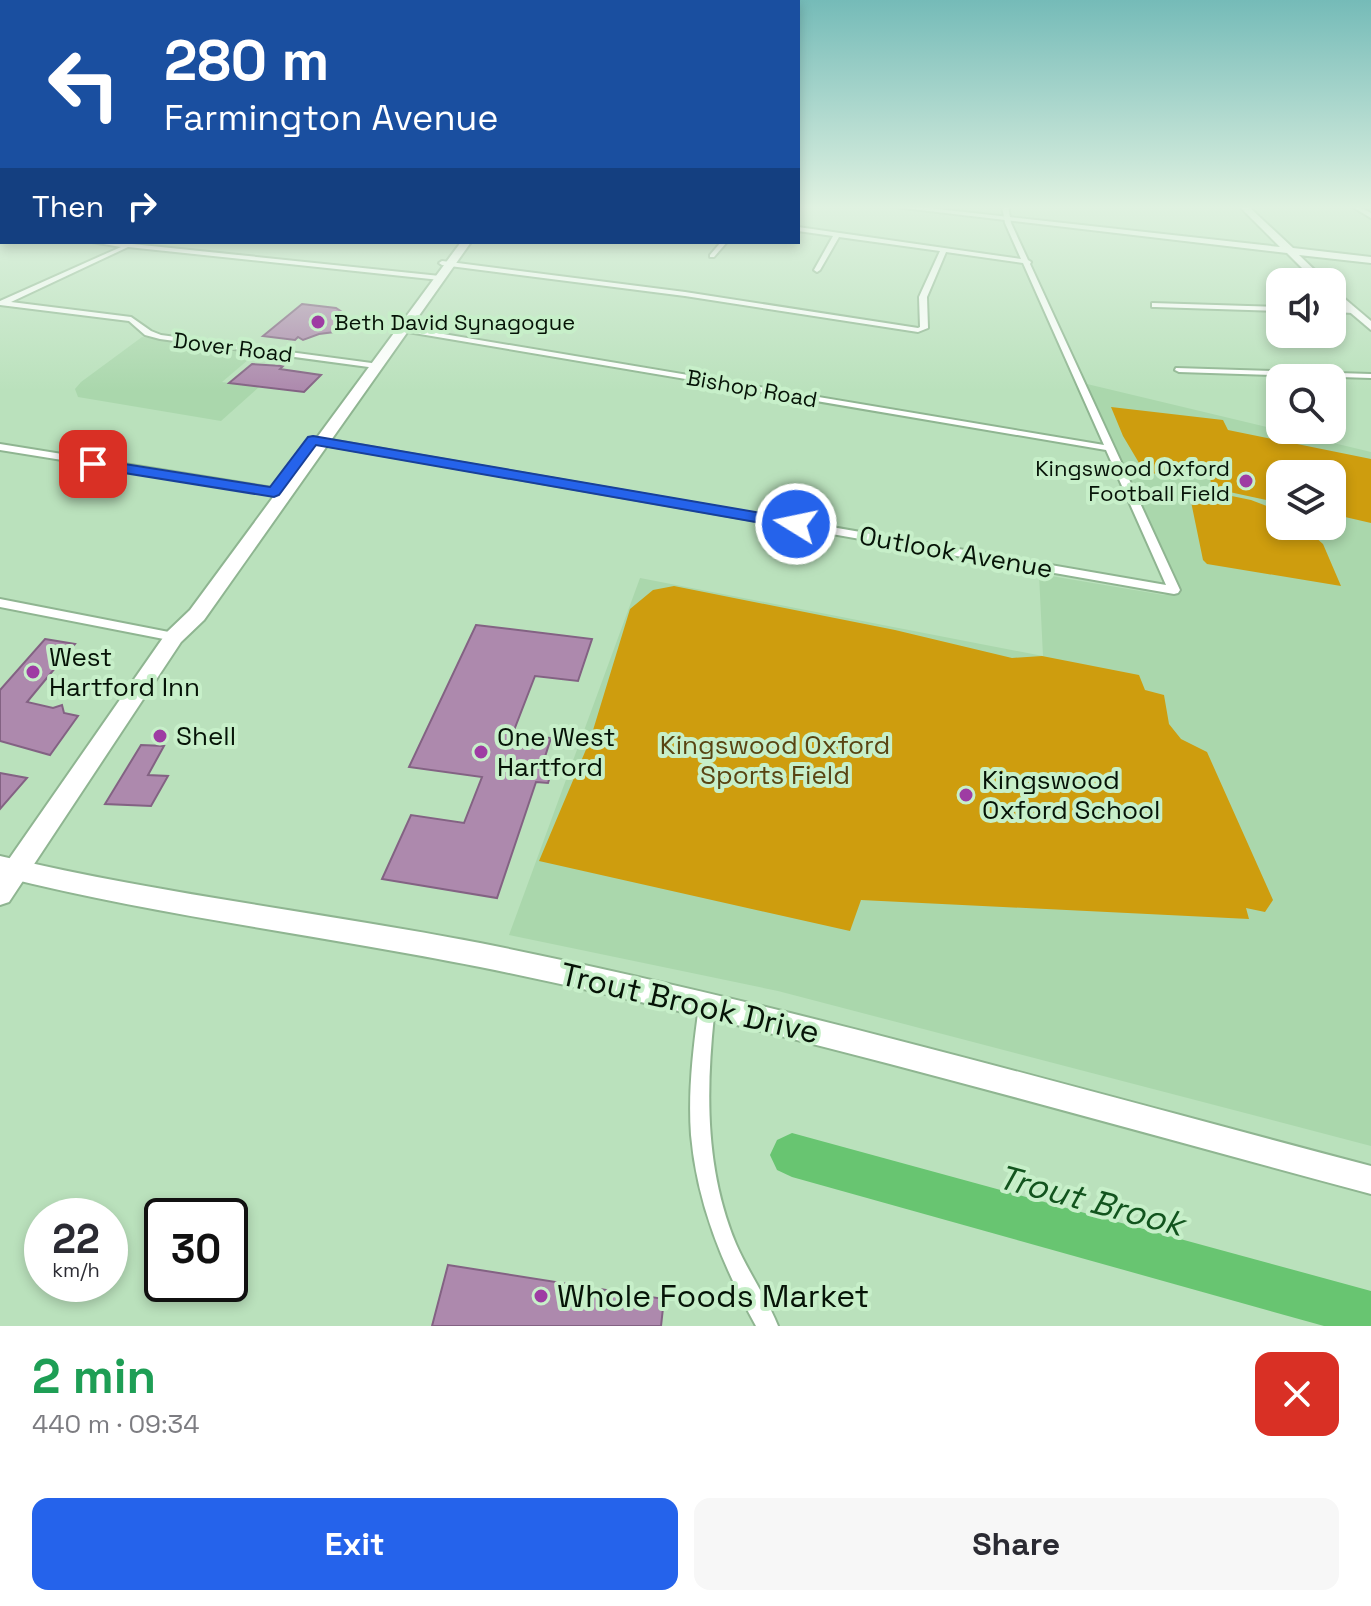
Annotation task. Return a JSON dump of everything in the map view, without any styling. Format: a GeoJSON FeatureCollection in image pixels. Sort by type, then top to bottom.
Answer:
{"type":"FeatureCollection","features":[{"type":"Feature","properties":{"kind":"main road"},"geometry":{"type":"LineString","coordinates":[[0,893],[8,868],[174,637],[183,613],[259,520],[443,268]]}},
{"type":"Feature","properties":{"kind":"main road"},"geometry":{"type":"LineString","coordinates":[[1346,304],[1371,327]]}},
{"type":"Feature","properties":{"kind":"main road","name":"Trout Brook Drive"},"geometry":{"type":"LineString","coordinates":[[8,868],[281,923],[478,955],[707,1006],[874,1046],[1371,1180]]}},
{"type":"Feature","properties":{"kind":"street"},"geometry":{"type":"LineString","coordinates":[[1,304],[79,268]]}},
{"type":"Feature","properties":{"kind":"street"},"geometry":{"type":"LineString","coordinates":[[345,268],[436,278]]}},
{"type":"Feature","properties":{"kind":"street"},"geometry":{"type":"LineString","coordinates":[[477,268],[685,294],[918,330],[924,328],[923,297],[936,268]]}},
{"type":"Feature","properties":{"kind":"street"},"geometry":{"type":"LineString","coordinates":[[1031,268],[1108,448]]}},
{"type":"Feature","properties":{"kind":"street","name":"Dover Road"},"geometry":{"type":"LineString","coordinates":[[1,304],[131,319],[148,333],[160,337],[372,365]]}},
{"type":"Feature","properties":{"kind":"street"},"geometry":{"type":"LineString","coordinates":[[1155,305],[1266,309]]}},
{"type":"Feature","properties":{"kind":"street"},"geometry":{"type":"LineString","coordinates":[[1346,311],[1354,311]]}},
{"type":"Feature","properties":{"kind":"street","name":"Bishop Road"},"geometry":{"type":"LineString","coordinates":[[399,328],[1108,448]]}},
{"type":"Feature","properties":{"kind":"street"},"geometry":{"type":"LineString","coordinates":[[1179,370],[1371,376]]}},
{"type":"Feature","properties":{"kind":"street","name":"Outlook Avenue"},"geometry":{"type":"LineString","coordinates":[[317,441],[1174,590],[1108,448]]}},
{"type":"Feature","properties":{"kind":"street"},"geometry":{"type":"LineString","coordinates":[[0,447],[279,493]]}},
{"type":"Feature","properties":{"kind":"street"},"geometry":{"type":"LineString","coordinates":[[0,603],[174,637]]}},
{"type":"Feature","properties":{"kind":"street"},"geometry":{"type":"LineString","coordinates":[[707,1006],[697,1103],[707,1183],[720,1232],[768,1326]]}},
{"type":"Feature","properties":{"kind":"shaded area"},"geometry":{"type":"Polygon","coordinates":[[[142,337],[255,354],[222,382],[259,387],[221,421],[78,397],[75,389],[81,382],[142,337]]]}},
{"type":"Feature","properties":{"kind":"shaded area","name":"Kingswood Oxford School"},"geometry":{"type":"Polygon","coordinates":[[[1087,384],[1266,427],[1266,444],[1338,444],[1371,452],[1371,1146],[778,991],[509,935],[640,578],[1043,656],[1039,574],[1164,595],[1178,591],[1178,583],[1087,384]]]}},
{"type":"Feature","properties":{"kind":"green space"},"geometry":{"type":"Polygon","coordinates":[[[1111,407],[1223,420],[1228,430],[1266,438],[1266,444],[1297,444],[1371,459],[1371,523],[1346,517],[1346,460],[1266,460],[1266,500],[1211,488],[1210,471],[1184,475],[1145,473],[1123,436],[1111,407]]]}},
{"type":"Feature","properties":{"kind":"green space"},"geometry":{"type":"Polygon","coordinates":[[[1188,487],[1266,506],[1266,540],[1319,540],[1341,586],[1207,564],[1203,560],[1188,487]]]}},
{"type":"Feature","properties":{"kind":"green space","name":"Kingswood Oxford Sports Field"},"geometry":{"type":"Polygon","coordinates":[[[674,586],[895,630],[1012,658],[1042,656],[1139,675],[1145,690],[1164,695],[1169,724],[1181,739],[1207,752],[1273,900],[1265,912],[1246,908],[1249,919],[861,900],[850,931],[539,861],[590,740],[630,609],[653,590],[674,586]]]}},
{"type":"Feature","properties":{"kind":"building","name":"Beth David Synagogue"},"geometry":{"type":"Polygon","coordinates":[[[302,304],[336,308],[366,328],[319,334],[303,340],[298,337],[295,340],[263,336],[302,304]]]}},
{"type":"Feature","properties":{"kind":"building"},"geometry":{"type":"Polygon","coordinates":[[[252,364],[283,366],[280,369],[321,375],[304,392],[229,383],[252,364]]]}},
{"type":"Feature","properties":{"kind":"building","name":"One West Hartford"},"geometry":{"type":"Polygon","coordinates":[[[476,625],[592,639],[578,681],[535,676],[513,733],[551,738],[542,766],[553,767],[548,783],[536,782],[497,898],[382,879],[411,815],[464,823],[482,777],[409,767],[476,625]]]}},
{"type":"Feature","properties":{"kind":"building","name":"West Hartford Inn"},"geometry":{"type":"Polygon","coordinates":[[[45,639],[75,644],[27,702],[53,708],[62,705],[64,713],[78,716],[50,755],[0,741],[0,690],[45,639]]]}},
{"type":"Feature","properties":{"kind":"building","name":"Shell"},"geometry":{"type":"Polygon","coordinates":[[[141,745],[164,746],[148,775],[168,776],[151,806],[105,804],[141,745]]]}},
{"type":"Feature","properties":{"kind":"building"},"geometry":{"type":"Polygon","coordinates":[[[0,773],[27,778],[0,809],[0,773]]]}},
{"type":"Feature","properties":{"kind":"building","name":"Whole Foods Market"},"geometry":{"type":"Polygon","coordinates":[[[448,1265],[664,1299],[661,1326],[432,1326],[448,1265]]]}},
{"type":"Feature","properties":{"kind":"waterway","name":"Trout Brook"},"geometry":{"type":"LineString","coordinates":[[792,1155],[1371,1315]]}},
{"type":"Feature","properties":{"kind":"place","name":"Beth David Synagogue"},"geometry":{"type":"Point","coordinates":[318,322]}},
{"type":"Feature","properties":{"kind":"place","name":"Kingswood Oxford Football Field"},"geometry":{"type":"Point","coordinates":[1246,481]}},
{"type":"Feature","properties":{"kind":"place","name":"West Hartford Inn"},"geometry":{"type":"Point","coordinates":[33,672]}},
{"type":"Feature","properties":{"kind":"place","name":"Shell"},"geometry":{"type":"Point","coordinates":[160,736]}},
{"type":"Feature","properties":{"kind":"place","name":"One West Hartford"},"geometry":{"type":"Point","coordinates":[481,752]}},
{"type":"Feature","properties":{"kind":"place","name":"Kingswood Oxford School"},"geometry":{"type":"Point","coordinates":[966,795]}},
{"type":"Feature","properties":{"kind":"place","name":"Whole Foods Market"},"geometry":{"type":"Point","coordinates":[541,1296]}},
{"type":"Feature","properties":{"kind":"route"},"geometry":{"type":"LineString","coordinates":[[93,464],[274,492],[313,440],[796,524]]}}]}
